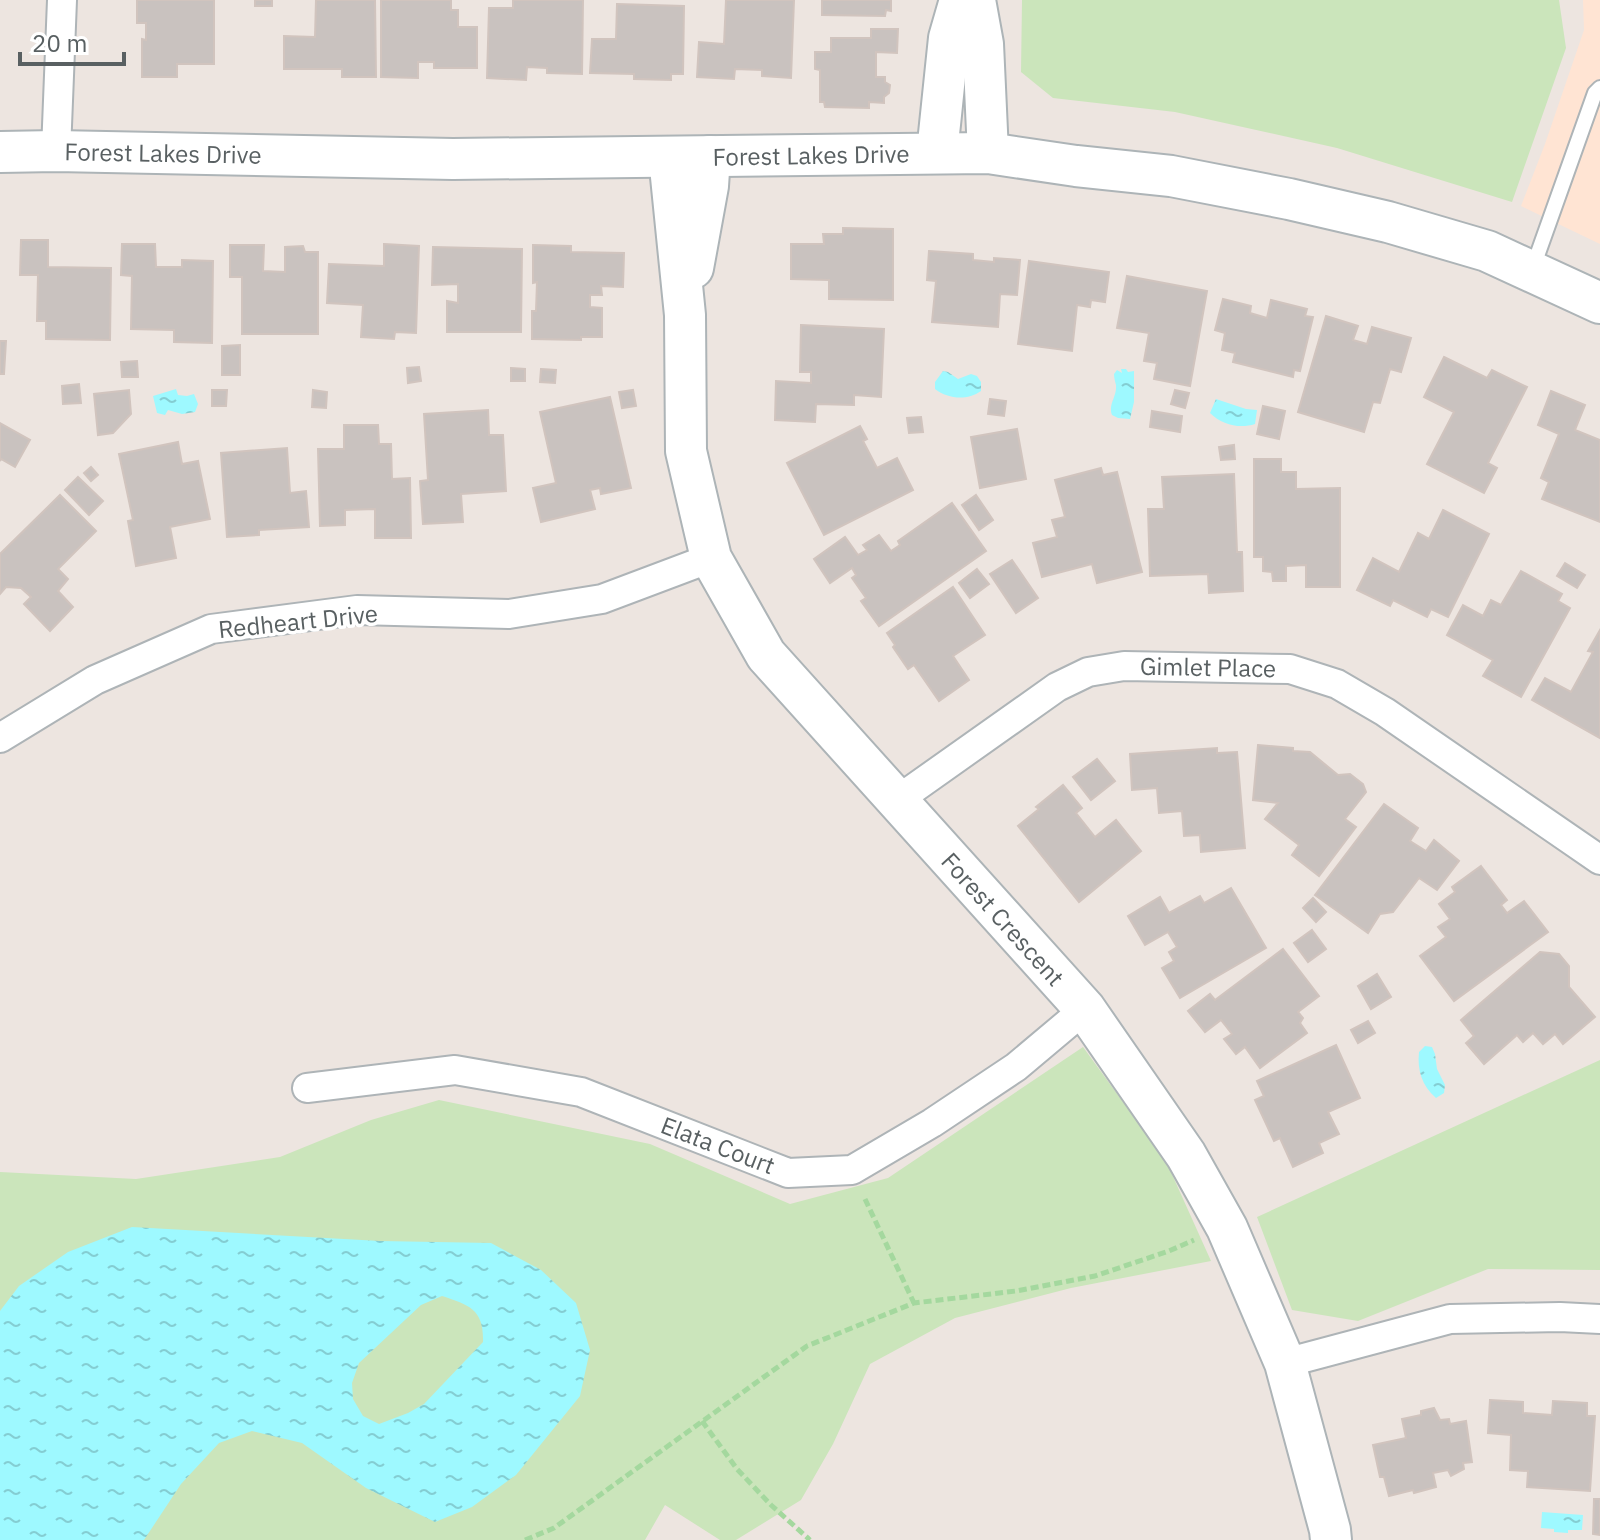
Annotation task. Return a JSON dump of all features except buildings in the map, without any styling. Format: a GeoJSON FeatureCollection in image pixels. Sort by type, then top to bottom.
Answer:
{"type":"FeatureCollection","features":[{"type":"Feature","properties":{"kind":"street"},"geometry":{"type":"LineString","coordinates":[[56,151],[62,0]]}},
{"type":"Feature","properties":{"kind":"street"},"geometry":{"type":"LineString","coordinates":[[937,153],[949,38],[960,0]]}},
{"type":"Feature","properties":{"kind":"street"},"geometry":{"type":"LineString","coordinates":[[975,0],[983,44],[988,153]]}},
{"type":"Feature","properties":{"kind":"street","name":"Forest Lakes Drive"},"geometry":{"type":"LineString","coordinates":[[0,152],[453,159],[988,153],[1171,176],[1388,222],[1487,251],[1600,303]]}},
{"type":"Feature","properties":{"kind":"street","name":"Forest Crescent"},"geometry":{"type":"LineString","coordinates":[[685,315],[708,186],[710,156]]}},
{"type":"Feature","properties":{"kind":"street","name":"Forest Crescent"},"geometry":{"type":"LineString","coordinates":[[669,157],[685,315],[686,451],[711,558],[766,655],[1085,1009],[1186,1155],[1227,1228],[1285,1363],[1331,1540]]}},
{"type":"Feature","properties":{"kind":"street","name":"Redheart Drive"},"geometry":{"type":"LineString","coordinates":[[0,738],[95,680],[211,629],[357,610],[509,614],[602,599],[711,558]]}},
{"type":"Feature","properties":{"kind":"street","name":"Gimlet Place"},"geometry":{"type":"LineString","coordinates":[[896,801],[1057,687],[1088,672],[1124,666],[1290,669],[1337,684],[1385,712],[1600,860]]}},
{"type":"Feature","properties":{"kind":"street","name":"Elata Court"},"geometry":{"type":"LineString","coordinates":[[307,1088],[455,1070],[581,1092],[788,1173],[852,1170],[932,1123],[1016,1067],[1085,1009]]}},
{"type":"Feature","properties":{"kind":"street"},"geometry":{"type":"LineString","coordinates":[[1285,1363],[1450,1319],[1600,1319]]}},
{"type":"Feature","properties":{"kind":"lane"},"geometry":{"type":"LineString","coordinates":[[1532,270],[1595,93],[1600,88]]}},
{"type":"Feature","properties":{"kind":"path"},"geometry":{"type":"LineString","coordinates":[[852,1170],[914,1303]]}},
{"type":"Feature","properties":{"kind":"path"},"geometry":{"type":"LineString","coordinates":[[525,1540],[554,1528],[807,1346],[914,1303],[1016,1291],[1095,1276],[1196,1239]]}},
{"type":"Feature","properties":{"kind":"path"},"geometry":{"type":"LineString","coordinates":[[702,1421],[737,1469],[810,1540]]}},
{"type":"Feature","properties":{"kind":"shaded area"},"geometry":{"type":"Polygon","coordinates":[[[1583,0],[1600,0],[1600,244],[1521,206],[1584,30],[1583,0]]]}},
{"type":"Feature","properties":{"kind":"green space"},"geometry":{"type":"Polygon","coordinates":[[[1022,0],[1559,0],[1566,48],[1512,202],[1337,148],[1175,112],[1053,98],[1021,72],[1022,0]]]}},
{"type":"Feature","properties":{"kind":"green space"},"geometry":{"type":"Polygon","coordinates":[[[1083,1047],[1166,1161],[1211,1261],[1071,1288],[955,1318],[870,1364],[833,1444],[801,1500],[736,1540],[720,1540],[665,1505],[645,1540],[0,1540],[0,1172],[136,1179],[280,1157],[371,1120],[439,1100],[650,1144],[790,1204],[888,1178],[1083,1047]]]}},
{"type":"Feature","properties":{"kind":"green space"},"geometry":{"type":"Polygon","coordinates":[[[1600,1060],[1600,1270],[1488,1269],[1358,1321],[1292,1310],[1257,1217],[1600,1060]]]}},
{"type":"Feature","properties":{"kind":"water"},"geometry":{"type":"Polygon","coordinates":[[[1121,369],[1134,371],[1134,402],[1130,419],[1118,418],[1111,411],[1116,389],[1114,374],[1117,370],[1122,373],[1121,369]]]}},
{"type":"Feature","properties":{"kind":"water"},"geometry":{"type":"Polygon","coordinates":[[[943,371],[958,379],[971,374],[977,376],[981,391],[964,397],[952,397],[940,392],[935,389],[935,382],[943,371]]]}},
{"type":"Feature","properties":{"kind":"water"},"geometry":{"type":"Polygon","coordinates":[[[176,389],[178,395],[194,394],[198,404],[195,412],[182,414],[168,410],[165,415],[157,413],[153,396],[176,389]]]}},
{"type":"Feature","properties":{"kind":"water"},"geometry":{"type":"Polygon","coordinates":[[[1216,399],[1257,410],[1255,424],[1237,426],[1220,420],[1210,413],[1216,399]]]}},
{"type":"Feature","properties":{"kind":"water"},"geometry":{"type":"Polygon","coordinates":[[[1425,1046],[1432,1047],[1445,1085],[1444,1093],[1436,1098],[1424,1083],[1420,1071],[1419,1052],[1425,1046]]]}},
{"type":"Feature","properties":{"kind":"water"},"geometry":{"type":"Polygon","coordinates":[[[132,1227],[380,1241],[491,1243],[541,1270],[576,1303],[590,1350],[580,1396],[516,1475],[472,1507],[435,1522],[366,1488],[302,1443],[252,1431],[219,1443],[181,1484],[144,1540],[0,1540],[0,1311],[19,1286],[68,1252],[132,1227]],[[442,1296],[421,1305],[359,1363],[352,1383],[353,1399],[363,1416],[379,1424],[424,1404],[483,1342],[481,1323],[473,1310],[442,1296]]]}},
{"type":"Feature","properties":{"kind":"water"},"geometry":{"type":"Polygon","coordinates":[[[1542,1512],[1583,1515],[1582,1530],[1568,1530],[1568,1533],[1541,1528],[1542,1512]]]}}]}
